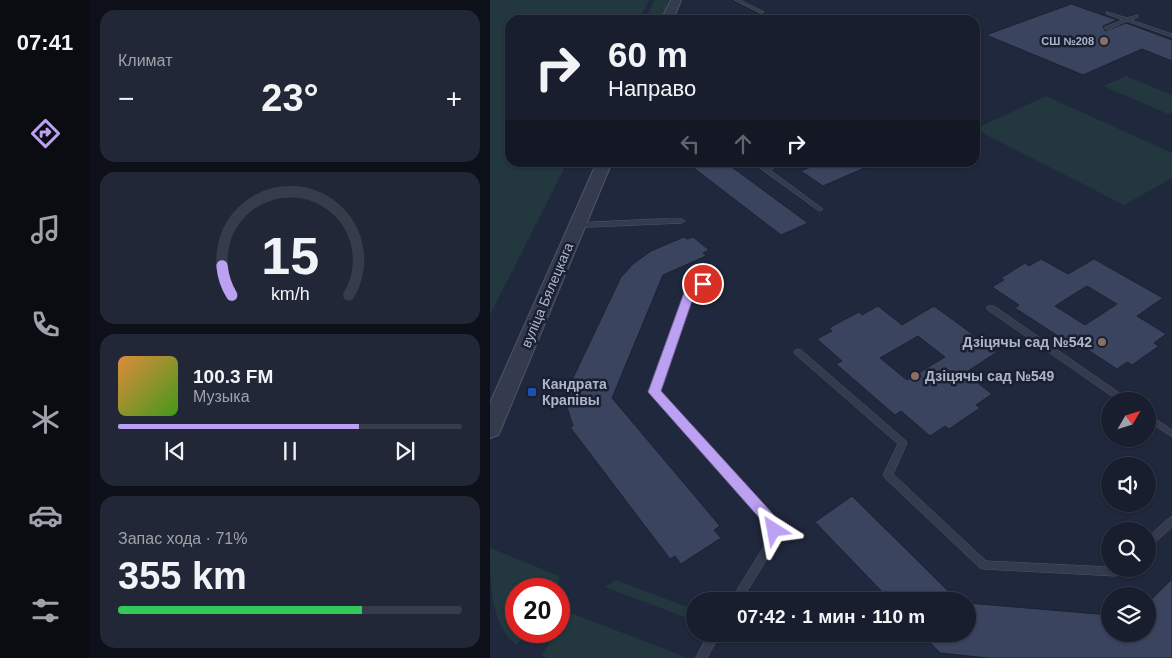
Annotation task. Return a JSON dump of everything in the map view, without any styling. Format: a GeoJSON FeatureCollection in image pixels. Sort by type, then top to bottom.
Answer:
{"type":"FeatureCollection","features":[{"type":"Feature","properties":{"kind":"street"},"geometry":{"type":"LineString","coordinates":[[669,15],[676,0]]}},
{"type":"Feature","properties":{"kind":"street","name":"вуліца Бялецкага"},"geometry":{"type":"LineString","coordinates":[[490,429],[603,167]]}},
{"type":"Feature","properties":{"kind":"lane"},"geometry":{"type":"LineString","coordinates":[[737,0],[762,12]]}},
{"type":"Feature","properties":{"kind":"lane"},"geometry":{"type":"LineString","coordinates":[[1109,13],[1172,36]]}},
{"type":"Feature","properties":{"kind":"lane"},"geometry":{"type":"LineString","coordinates":[[1107,28],[1136,16]]}},
{"type":"Feature","properties":{"kind":"lane"},"geometry":{"type":"LineString","coordinates":[[761,167],[820,209]]}},
{"type":"Feature","properties":{"kind":"lane"},"geometry":{"type":"LineString","coordinates":[[765,170],[771,167]]}},
{"type":"Feature","properties":{"kind":"lane"},"geometry":{"type":"LineString","coordinates":[[578,225],[612,226],[646,220],[682,221]]}},
{"type":"Feature","properties":{"kind":"lane"},"geometry":{"type":"LineString","coordinates":[[715,278],[690,290],[654,392],[768,518],[774,530],[773,541],[741,592]]}},
{"type":"Feature","properties":{"kind":"lane"},"geometry":{"type":"LineString","coordinates":[[991,308],[1112,392]]}},
{"type":"Feature","properties":{"kind":"lane"},"geometry":{"type":"LineString","coordinates":[[798,352],[903,443],[888,475],[984,565],[1101,571]]}},
{"type":"Feature","properties":{"kind":"lane"},"geometry":{"type":"LineString","coordinates":[[1156,423],[1172,434]]}},
{"type":"Feature","properties":{"kind":"lane"},"geometry":{"type":"LineString","coordinates":[[1156,536],[1172,521]]}},
{"type":"Feature","properties":{"kind":"lane"},"geometry":{"type":"LineString","coordinates":[[701,658],[710,642]]}},
{"type":"Feature","properties":{"kind":"shaded area"},"geometry":{"type":"Polygon","coordinates":[[[490,0],[649,0],[642,15],[505,15],[505,167],[565,167],[490,315],[490,0]]]}},
{"type":"Feature","properties":{"kind":"shaded area"},"geometry":{"type":"Polygon","coordinates":[[[655,0],[669,0],[663,15],[648,15],[655,0]]]}},
{"type":"Feature","properties":{"kind":"shaded area"},"geometry":{"type":"Polygon","coordinates":[[[1126,76],[1172,95],[1172,112],[1168,114],[1103,86],[1126,76]]]}},
{"type":"Feature","properties":{"kind":"shaded area"},"geometry":{"type":"Polygon","coordinates":[[[1046,96],[1172,153],[1172,178],[1124,205],[980,132],[980,127],[1046,96]]]}},
{"type":"Feature","properties":{"kind":"shaded area"},"geometry":{"type":"Polygon","coordinates":[[[490,548],[559,576],[559,578],[505,578],[505,632],[493,602],[490,548]]]}},
{"type":"Feature","properties":{"kind":"shaded area"},"geometry":{"type":"Polygon","coordinates":[[[616,580],[686,607],[686,618],[605,587],[616,580]]]}},
{"type":"Feature","properties":{"kind":"shaded area"},"geometry":{"type":"Polygon","coordinates":[[[571,613],[688,658],[548,658],[541,655],[550,643],[570,643],[571,613]]]}},
{"type":"Feature","properties":{"kind":"building","name":"СШ №208"},"geometry":{"type":"Polygon","coordinates":[[[1071,4],[1117,20],[1103,26],[1105,31],[1126,23],[1172,40],[1172,61],[1142,49],[1083,75],[986,35],[1071,4]]]}},
{"type":"Feature","properties":{"kind":"building"},"geometry":{"type":"Polygon","coordinates":[[[693,167],[732,167],[808,223],[781,235],[693,167]]]}},
{"type":"Feature","properties":{"kind":"building"},"geometry":{"type":"Polygon","coordinates":[[[810,167],[867,167],[823,186],[801,171],[810,167]]]}},
{"type":"Feature","properties":{"kind":"building"},"geometry":{"type":"Polygon","coordinates":[[[684,237],[687,239],[693,237],[709,250],[703,253],[706,256],[663,275],[612,398],[720,526],[714,530],[721,538],[681,564],[675,556],[670,559],[570,427],[573,426],[567,407],[572,380],[621,277],[633,264],[651,251],[684,237]]]}},
{"type":"Feature","properties":{"kind":"building"},"geometry":{"type":"Polygon","coordinates":[[[1041,259],[1068,274],[1094,259],[1163,298],[1137,316],[1166,334],[1154,343],[1159,346],[1132,365],[1127,362],[1117,369],[1085,348],[1081,351],[1015,308],[1019,305],[992,287],[1004,280],[1001,278],[1025,263],[1029,266],[1041,259]],[[1087,286],[1055,306],[1085,325],[1117,304],[1087,286]]]}},
{"type":"Feature","properties":{"kind":"building"},"geometry":{"type":"Polygon","coordinates":[[[878,306],[902,325],[934,306],[997,352],[965,373],[992,394],[976,405],[980,408],[949,429],[945,426],[930,436],[901,411],[895,415],[836,364],[842,361],[817,339],[832,331],[829,328],[859,312],[862,315],[878,306]],[[918,336],[880,358],[907,380],[945,357],[918,336]]]}},
{"type":"Feature","properties":{"kind":"building"},"geometry":{"type":"Polygon","coordinates":[[[852,496],[949,592],[882,592],[815,522],[852,496]]]}},
{"type":"Feature","properties":{"kind":"building"},"geometry":{"type":"Polygon","coordinates":[[[1172,579],[1172,658],[988,658],[940,653],[930,642],[976,642],[976,604],[1101,614],[1101,642],[1156,642],[1156,595],[1172,579]]]}},
{"type":"Feature","properties":{"kind":"place","name":"СШ №208"},"geometry":{"type":"Point","coordinates":[1104,41]}},
{"type":"Feature","properties":{"kind":"place","name":"Дзіцячы сад №542"},"geometry":{"type":"Point","coordinates":[1102,342]}},
{"type":"Feature","properties":{"kind":"place","name":"Дзіцячы сад №549"},"geometry":{"type":"Point","coordinates":[915,376]}},
{"type":"Feature","properties":{"kind":"place","name":"Кандрата Крапівы"},"geometry":{"type":"Point","coordinates":[532,392]}},
{"type":"Feature","properties":{"kind":"route"},"geometry":{"type":"LineString","coordinates":[[703,284],[690,290],[654,392],[768,518],[774,530]]}}]}
